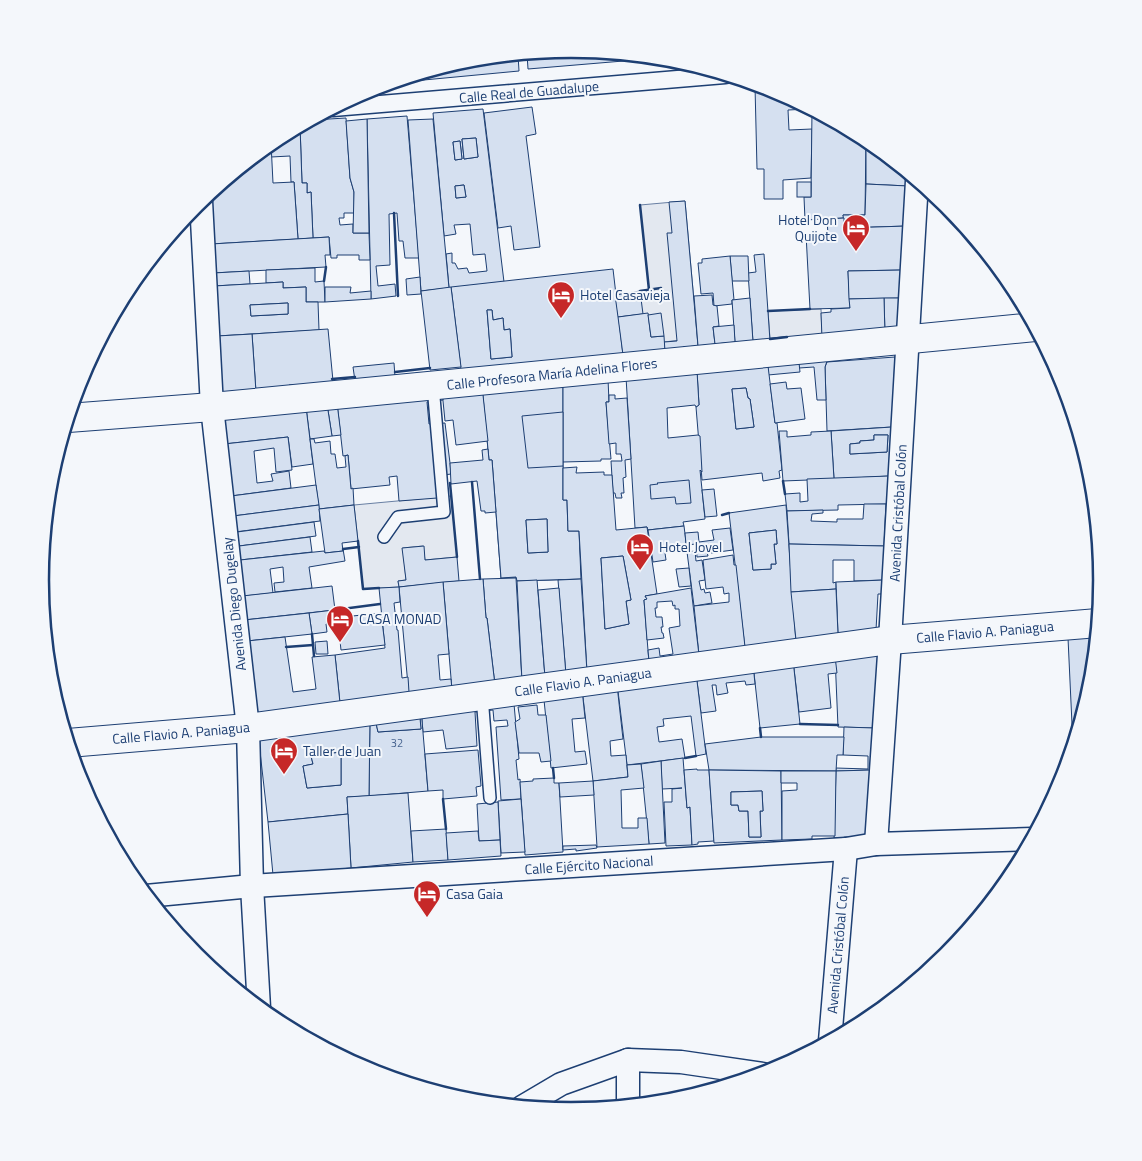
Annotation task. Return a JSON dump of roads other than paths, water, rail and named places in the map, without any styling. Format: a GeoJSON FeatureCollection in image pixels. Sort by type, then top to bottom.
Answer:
{"type":"FeatureCollection","features":[{"type":"Feature","properties":{"kind":"street","name":"Calle Real de Guadalupe"},"geometry":{"type":"LineString","coordinates":[[352,106],[708,76]]}},
{"type":"Feature","properties":{"kind":"street","name":"Avenida Cristóbal Colón"},"geometry":{"type":"LineString","coordinates":[[876,844],[917,189]]}},
{"type":"Feature","properties":{"kind":"street","name":"Avenida Diego Dugelay"},"geometry":{"type":"LineString","coordinates":[[202,211],[212,407],[248,728],[252,886],[258,999]]}},
{"type":"Feature","properties":{"kind":"street","name":"Calle Profesora María Adelina Flores"},"geometry":{"type":"LineString","coordinates":[[75,417],[212,407],[1027,328]]}},
{"type":"Feature","properties":{"kind":"street","name":"Calle Flavio A. Paniagua"},"geometry":{"type":"LineString","coordinates":[[74,742],[248,728],[890,640],[1091,624]]}},
{"type":"Feature","properties":{"kind":"street","name":"Calle Ejército Nacional"},"geometry":{"type":"LineString","coordinates":[[155,895],[252,886],[846,848],[876,844],[1024,839]]}},
{"type":"Feature","properties":{"kind":"street","name":"Avenida Cristóbal Colón"},"geometry":{"type":"LineString","coordinates":[[831,1034],[846,848]]}},
{"type":"Feature","properties":{"kind":"street"},"geometry":{"type":"LineString","coordinates":[[532,1101],[561,1084],[628,1060],[681,1062],[748,1072]]}},
{"type":"Feature","properties":{"kind":"street"},"geometry":{"type":"LineString","coordinates":[[628,1060],[628,1099]]}},
{"type":"Feature","properties":{"kind":"lane"},"geometry":{"type":"LineString","coordinates":[[384,537],[398,516],[444,512],[433,386]]}},
{"type":"Feature","properties":{"kind":"lane"},"geometry":{"type":"LineString","coordinates":[[482,696],[490,798]]}},
{"type":"Feature","properties":{"kind":"place","name":"Hotel Don Quijote"},"geometry":{"type":"Point","coordinates":[856,252]}},
{"type":"Feature","properties":{"kind":"place","name":"Hotel Casavieja"},"geometry":{"type":"Point","coordinates":[561,319]}},
{"type":"Feature","properties":{"kind":"place","name":"Hotel Jovel"},"geometry":{"type":"Point","coordinates":[640,571]}},
{"type":"Feature","properties":{"kind":"place","name":"CASA MONAD"},"geometry":{"type":"Point","coordinates":[340,643]}},
{"type":"Feature","properties":{"kind":"place","name":"Taller de Juan"},"geometry":{"type":"Point","coordinates":[284,775]}},
{"type":"Feature","properties":{"kind":"place","name":"Casa Gaia"},"geometry":{"type":"Point","coordinates":[427,918]}}]}
